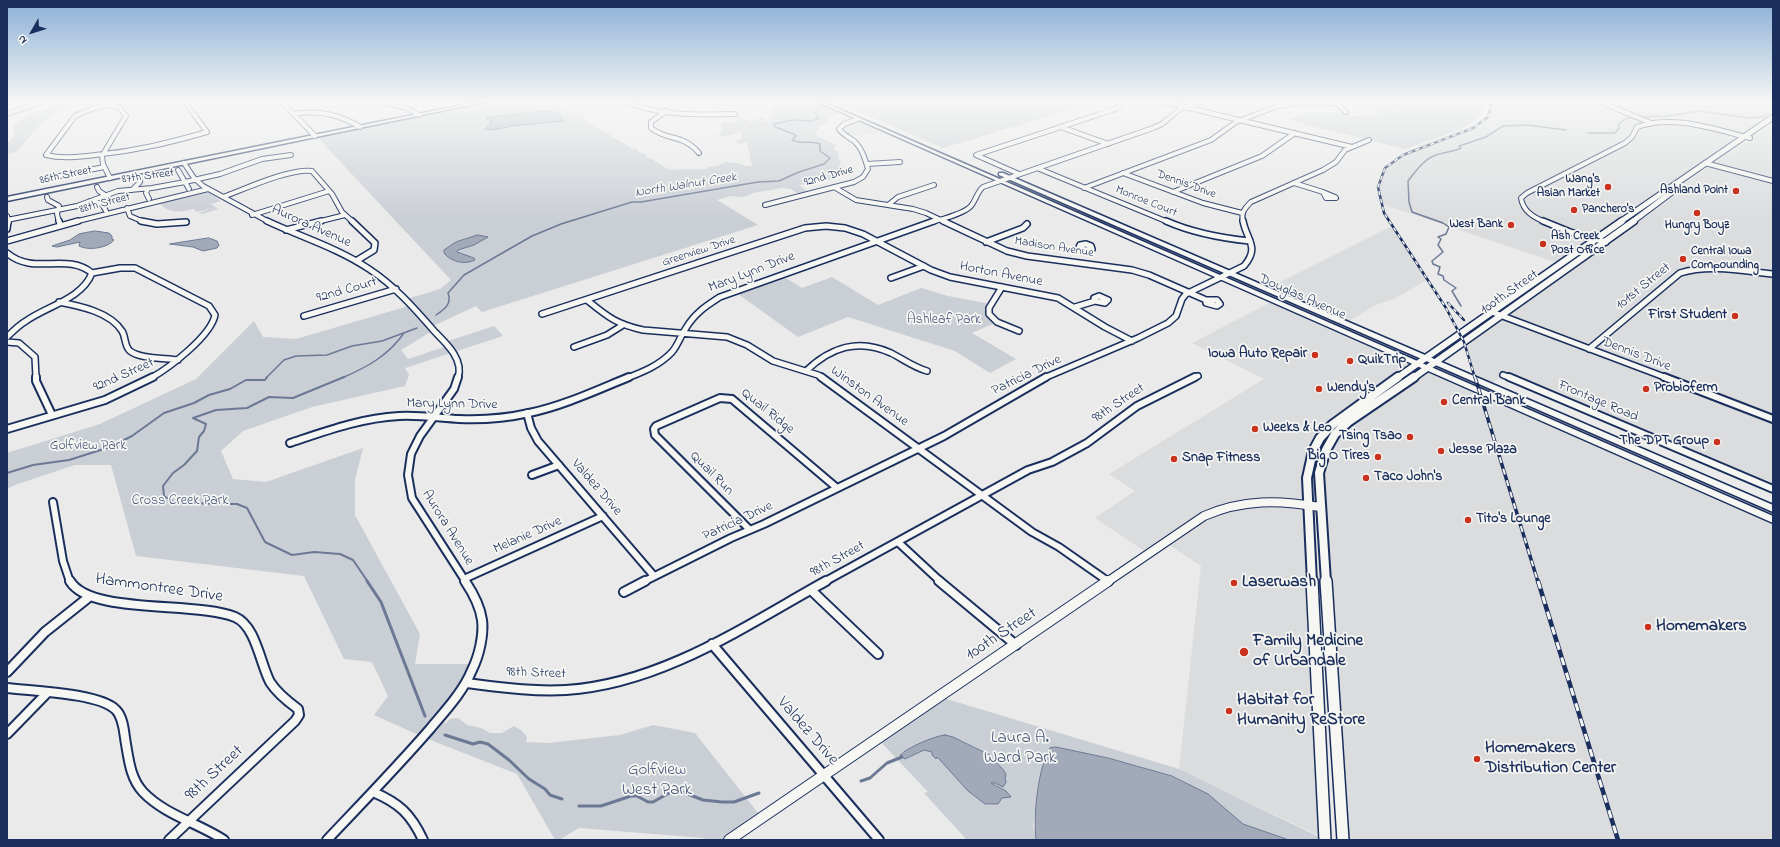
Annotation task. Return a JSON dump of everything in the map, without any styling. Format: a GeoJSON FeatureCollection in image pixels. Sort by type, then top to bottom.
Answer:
{"type":"FeatureCollection","features":[{"type":"Feature","properties":{"kind":"main road","name":"86th Street"},"geometry":{"type":"LineString","coordinates":[[7,199],[288,142]]}},
{"type":"Feature","properties":{"kind":"main road","name":"Douglas Avenue"},"geometry":{"type":"LineString","coordinates":[[911,142],[1773,520]]}},
{"type":"Feature","properties":{"kind":"main road","name":"Douglas Avenue"},"geometry":{"type":"LineString","coordinates":[[924,142],[1773,509]]}},
{"type":"Feature","properties":{"kind":"main road","name":"100th Street"},"geometry":{"type":"LineString","coordinates":[[1308,505],[1309,465],[1314,447],[1322,434],[1340,418],[1596,239],[1740,142]]}},
{"type":"Feature","properties":{"kind":"main road","name":"100th Street"},"geometry":{"type":"LineString","coordinates":[[1320,507],[1319,473],[1326,450],[1335,434],[1348,422],[1428,369],[1606,242],[1708,164]]}},
{"type":"Feature","properties":{"kind":"main road"},"geometry":{"type":"LineString","coordinates":[[1308,505],[1325,840]]}},
{"type":"Feature","properties":{"kind":"main road"},"geometry":{"type":"LineString","coordinates":[[1320,507],[1343,840]]}},
{"type":"Feature","properties":{"kind":"street"},"geometry":{"type":"LineString","coordinates":[[54,142],[46,152],[48,156],[57,158],[157,146],[173,142]]}},
{"type":"Feature","properties":{"kind":"street"},"geometry":{"type":"LineString","coordinates":[[110,178],[102,160],[104,153],[111,142]]}},
{"type":"Feature","properties":{"kind":"street"},"geometry":{"type":"LineString","coordinates":[[689,142],[699,153]]}},
{"type":"Feature","properties":{"kind":"street","name":"92nd Drive"},"geometry":{"type":"LineString","coordinates":[[765,205],[854,182],[862,177],[868,170],[855,142]]}},
{"type":"Feature","properties":{"kind":"street"},"geometry":{"type":"LineString","coordinates":[[1013,142],[978,153],[976,155],[1019,174]]}},
{"type":"Feature","properties":{"kind":"street"},"geometry":{"type":"LineString","coordinates":[[1102,142],[1108,144]]}},
{"type":"Feature","properties":{"kind":"street","name":"Mary Lynn Drive"},"geometry":{"type":"LineString","coordinates":[[290,443],[337,427],[370,419],[400,416],[433,418],[491,418],[527,413],[560,404],[649,369],[663,360],[673,351],[698,311],[720,297],[968,208],[976,200],[979,190],[1019,174],[1115,142]]}},
{"type":"Feature","properties":{"kind":"street"},"geometry":{"type":"LineString","coordinates":[[1084,188],[1207,142]]}},
{"type":"Feature","properties":{"kind":"street"},"geometry":{"type":"LineString","coordinates":[[1173,192],[1262,156],[1272,151],[1282,142]]}},
{"type":"Feature","properties":{"kind":"street"},"geometry":{"type":"LineString","coordinates":[[1330,142],[1352,147]]}},
{"type":"Feature","properties":{"kind":"street"},"geometry":{"type":"LineString","coordinates":[[1189,293],[1244,266],[1250,260],[1253,253],[1242,220],[1242,213],[1251,202],[1332,165],[1342,153],[1365,142]]}},
{"type":"Feature","properties":{"kind":"street"},"geometry":{"type":"LineString","coordinates":[[1606,242],[1552,226],[1533,217],[1522,208],[1520,204],[1521,198],[1526,193],[1592,161],[1627,142]]}},
{"type":"Feature","properties":{"kind":"street","name":"87th Street"},"geometry":{"type":"LineString","coordinates":[[8,219],[59,210],[90,202],[105,195],[196,180],[233,170],[262,159],[291,155]]}},
{"type":"Feature","properties":{"kind":"street"},"geometry":{"type":"LineString","coordinates":[[866,164],[900,162]]}},
{"type":"Feature","properties":{"kind":"street","name":"Aurora Avenue"},"geometry":{"type":"LineString","coordinates":[[184,163],[196,180],[208,189],[252,215],[356,261],[379,275],[396,289],[423,317],[455,355],[459,365],[458,379],[455,387],[446,403],[418,439],[412,450],[407,472],[409,489],[418,507],[476,598],[480,608],[482,631],[477,657],[466,683],[451,704],[400,764],[327,840]]}},
{"type":"Feature","properties":{"kind":"street"},"geometry":{"type":"LineString","coordinates":[[1708,164],[1773,182]]}},
{"type":"Feature","properties":{"kind":"street"},"geometry":{"type":"LineString","coordinates":[[45,179],[104,167]]}},
{"type":"Feature","properties":{"kind":"street","name":"Monroe Court"},"geometry":{"type":"LineString","coordinates":[[1037,168],[1187,230],[1219,238],[1250,241]]}},
{"type":"Feature","properties":{"kind":"street"},"geometry":{"type":"LineString","coordinates":[[178,170],[189,189]]}},
{"type":"Feature","properties":{"kind":"street"},"geometry":{"type":"LineString","coordinates":[[223,198],[272,179],[304,170],[312,171],[329,191],[345,214],[375,243],[374,250],[356,261]]}},
{"type":"Feature","properties":{"kind":"street","name":"Dennis Drive"},"geometry":{"type":"LineString","coordinates":[[1123,173],[1214,207],[1242,213]]}},
{"type":"Feature","properties":{"kind":"street"},"geometry":{"type":"LineString","coordinates":[[132,190],[140,182],[139,178]]}},
{"type":"Feature","properties":{"kind":"street"},"geometry":{"type":"LineString","coordinates":[[1294,183],[1323,192]]}},
{"type":"Feature","properties":{"kind":"street"},"geometry":{"type":"LineString","coordinates":[[888,205],[898,197],[934,185]]}},
{"type":"Feature","properties":{"kind":"street"},"geometry":{"type":"LineString","coordinates":[[97,186],[99,191],[105,195]]}},
{"type":"Feature","properties":{"kind":"street","name":"Madison Avenue"},"geometry":{"type":"LineString","coordinates":[[834,187],[852,198],[913,209],[939,219],[986,242],[1015,253],[1081,264],[1115,267],[1140,273],[1206,300]]}},
{"type":"Feature","properties":{"kind":"street"},"geometry":{"type":"LineString","coordinates":[[148,189],[146,193],[149,199]]}},
{"type":"Feature","properties":{"kind":"street","name":"88th Street"},"geometry":{"type":"LineString","coordinates":[[7,241],[127,208],[208,189]]}},
{"type":"Feature","properties":{"kind":"street"},"geometry":{"type":"LineString","coordinates":[[252,215],[329,191]]}},
{"type":"Feature","properties":{"kind":"street"},"geometry":{"type":"LineString","coordinates":[[47,196],[48,200],[59,206],[57,214],[60,224]]}},
{"type":"Feature","properties":{"kind":"street"},"geometry":{"type":"LineString","coordinates":[[90,202],[102,204],[106,211]]}},
{"type":"Feature","properties":{"kind":"street"},"geometry":{"type":"LineString","coordinates":[[127,208],[130,216],[143,222],[162,224],[186,222]]}},
{"type":"Feature","properties":{"kind":"street"},"geometry":{"type":"LineString","coordinates":[[286,230],[345,214]]}},
{"type":"Feature","properties":{"kind":"street"},"geometry":{"type":"LineString","coordinates":[[8,219],[8,235]]}},
{"type":"Feature","properties":{"kind":"street"},"geometry":{"type":"LineString","coordinates":[[986,242],[1024,228],[1027,224]]}},
{"type":"Feature","properties":{"kind":"street","name":"Greenview Drive"},"geometry":{"type":"LineString","coordinates":[[542,314],[805,228],[832,226],[850,229],[865,234]]}},
{"type":"Feature","properties":{"kind":"street","name":"Horton Avenue"},"geometry":{"type":"LineString","coordinates":[[865,234],[924,266],[950,277],[1052,297],[1075,307],[1096,322],[1132,341]]}},
{"type":"Feature","properties":{"kind":"street"},"geometry":{"type":"LineString","coordinates":[[1081,264],[1084,250]]}},
{"type":"Feature","properties":{"kind":"street"},"geometry":{"type":"LineString","coordinates":[[7,253],[18,262],[77,265],[92,273],[91,277],[83,288],[27,319],[7,337]]}},
{"type":"Feature","properties":{"kind":"street"},"geometry":{"type":"LineString","coordinates":[[891,278],[924,266]]}},
{"type":"Feature","properties":{"kind":"street","name":"92nd Street"},"geometry":{"type":"LineString","coordinates":[[7,429],[124,392],[159,374],[178,360],[213,324],[215,319],[214,312],[207,305],[135,268],[120,268],[92,273]]}},
{"type":"Feature","properties":{"kind":"street","name":"101st Street"},"geometry":{"type":"LineString","coordinates":[[1589,349],[1685,270],[1700,268],[1773,274]]}},
{"type":"Feature","properties":{"kind":"street"},"geometry":{"type":"LineString","coordinates":[[1002,287],[989,308],[989,314],[997,322],[1019,332]]}},
{"type":"Feature","properties":{"kind":"street","name":"92nd Court"},"geometry":{"type":"LineString","coordinates":[[304,316],[396,289]]}},
{"type":"Feature","properties":{"kind":"street","name":"Patricia Drive"},"geometry":{"type":"LineString","coordinates":[[624,592],[654,576],[918,449],[971,421],[992,406],[1045,378],[1132,341],[1168,323],[1176,316],[1182,299],[1189,293]]}},
{"type":"Feature","properties":{"kind":"street","name":"Winston Avenue"},"geometry":{"type":"LineString","coordinates":[[587,300],[610,319],[623,325],[643,330],[728,337],[747,345],[773,361],[826,379],[918,449],[1032,532],[1059,547],[1109,582]]}},
{"type":"Feature","properties":{"kind":"street"},"geometry":{"type":"LineString","coordinates":[[1075,307],[1095,301]]}},
{"type":"Feature","properties":{"kind":"street"},"geometry":{"type":"LineString","coordinates":[[60,302],[89,308],[115,324],[124,333],[127,348],[135,353],[178,360]]}},
{"type":"Feature","properties":{"kind":"street","name":"Dennis Drive"},"geometry":{"type":"LineString","coordinates":[[1492,312],[1773,419]]}},
{"type":"Feature","properties":{"kind":"street"},"geometry":{"type":"LineString","coordinates":[[574,347],[608,335],[623,325]]}},
{"type":"Feature","properties":{"kind":"street"},"geometry":{"type":"LineString","coordinates":[[7,342],[19,343],[35,357],[36,381],[52,415]]}},
{"type":"Feature","properties":{"kind":"street"},"geometry":{"type":"LineString","coordinates":[[806,371],[816,359],[828,353],[855,345],[877,348],[888,352],[916,368],[927,371]]}},
{"type":"Feature","properties":{"kind":"street","name":"Frontage Road"},"geometry":{"type":"LineString","coordinates":[[1503,375],[1773,489]]}},
{"type":"Feature","properties":{"kind":"street","name":"98th Street"},"geometry":{"type":"LineString","coordinates":[[466,683],[537,690],[590,688],[633,679],[690,656],[899,543],[1028,470],[1052,462],[1073,451],[1108,429],[1137,406],[1198,376]]}},
{"type":"Feature","properties":{"kind":"street","name":"Quail Ridge"},"geometry":{"type":"LineString","coordinates":[[655,435],[654,429],[659,423],[720,398],[732,399],[838,488]]}},
{"type":"Feature","properties":{"kind":"street","name":"Valdez Drive"},"geometry":{"type":"LineString","coordinates":[[527,413],[531,428],[538,441],[654,576]]}},
{"type":"Feature","properties":{"kind":"street","name":"Quail Run"},"geometry":{"type":"LineString","coordinates":[[655,435],[750,530]]}},
{"type":"Feature","properties":{"kind":"street"},"geometry":{"type":"LineString","coordinates":[[532,475],[559,465]]}},
{"type":"Feature","properties":{"kind":"street","name":"100th Street"},"geometry":{"type":"LineString","coordinates":[[729,840],[1204,516],[1236,504],[1264,501],[1287,501],[1320,507]]}},
{"type":"Feature","properties":{"kind":"street","name":"Hammontree Drive"},"geometry":{"type":"LineString","coordinates":[[53,502],[66,576],[74,588],[89,597],[106,601],[212,611],[235,617],[251,632],[264,669],[271,683],[283,698],[298,709],[299,714]]}},
{"type":"Feature","properties":{"kind":"street","name":"Melanie Drive"},"geometry":{"type":"LineString","coordinates":[[464,579],[603,516]]}},
{"type":"Feature","properties":{"kind":"street"},"geometry":{"type":"LineString","coordinates":[[899,543],[938,580],[1016,645]]}},
{"type":"Feature","properties":{"kind":"street"},"geometry":{"type":"LineString","coordinates":[[811,590],[878,654]]}},
{"type":"Feature","properties":{"kind":"street"},"geometry":{"type":"LineString","coordinates":[[7,672],[51,627],[89,597]]}},
{"type":"Feature","properties":{"kind":"street","name":"Valdez Drive"},"geometry":{"type":"LineString","coordinates":[[712,644],[879,840]]}},
{"type":"Feature","properties":{"kind":"street"},"geometry":{"type":"LineString","coordinates":[[7,688],[95,698],[108,703],[117,711],[122,722],[130,768],[136,783],[153,802],[164,809],[209,830],[224,840]]}},
{"type":"Feature","properties":{"kind":"street"},"geometry":{"type":"LineString","coordinates":[[7,734],[47,693]]}},
{"type":"Feature","properties":{"kind":"street","name":"98th Street"},"geometry":{"type":"LineString","coordinates":[[169,840],[295,721],[299,714]]}},
{"type":"Feature","properties":{"kind":"street"},"geometry":{"type":"LineString","coordinates":[[373,792],[400,805],[412,818],[423,840]]}},
{"type":"Feature","properties":{"kind":"shaded area"},"geometry":{"type":"Polygon","coordinates":[[[1438,142],[1738,142],[1561,264],[1379,203],[1377,190],[1381,174],[1389,164],[1411,151],[1438,142]]]}},
{"type":"Feature","properties":{"kind":"shaded area"},"geometry":{"type":"Polygon","coordinates":[[[1746,142],[1773,142],[1773,489],[1503,375],[1489,386],[1477,381],[1464,342],[1672,192],[1746,142]]]}},
{"type":"Feature","properties":{"kind":"shaded area"},"geometry":{"type":"Polygon","coordinates":[[[1392,226],[1428,279],[1396,298],[1376,305],[1347,322],[1268,288],[1392,226]]]}},
{"type":"Feature","properties":{"kind":"shaded area"},"geometry":{"type":"Polygon","coordinates":[[[1273,301],[1417,364],[1329,427],[1309,465],[1325,839],[1179,769],[1201,566],[1166,543],[1149,554],[1095,518],[1135,491],[1109,474],[1264,379],[1192,343],[1273,301]]]}},
{"type":"Feature","properties":{"kind":"shaded area"},"geometry":{"type":"Polygon","coordinates":[[[1427,369],[1773,520],[1773,840],[1343,840],[1319,483],[1335,434],[1427,369]]]}},
{"type":"Feature","properties":{"kind":"green space"},"geometry":{"type":"Polygon","coordinates":[[[9,142],[25,142],[17,152],[7,154],[7,143],[9,142]]]}},
{"type":"Feature","properties":{"kind":"green space"},"geometry":{"type":"Polygon","coordinates":[[[321,142],[620,142],[631,148],[638,150],[638,152],[646,154],[646,156],[668,169],[706,169],[708,167],[717,166],[726,162],[752,166],[747,142],[740,144],[736,142],[829,142],[836,145],[834,149],[839,153],[838,159],[842,162],[839,165],[844,167],[838,170],[841,175],[834,179],[799,185],[810,193],[801,196],[791,189],[781,188],[753,193],[744,197],[731,196],[717,200],[758,225],[482,312],[476,306],[431,327],[434,330],[401,350],[408,359],[447,346],[445,342],[494,326],[503,336],[405,368],[409,375],[405,386],[312,407],[243,431],[221,451],[233,479],[266,482],[363,448],[355,480],[355,515],[420,634],[415,664],[475,664],[438,720],[446,723],[450,719],[458,718],[467,725],[481,728],[490,733],[502,733],[514,726],[521,730],[527,737],[526,742],[548,743],[620,735],[653,725],[695,733],[762,818],[729,840],[705,840],[703,838],[579,828],[559,840],[555,840],[517,774],[423,737],[374,715],[388,696],[372,662],[344,659],[304,576],[136,556],[111,465],[75,465],[7,489],[7,453],[100,424],[196,379],[254,321],[263,337],[296,339],[412,305],[407,299],[440,289],[451,280],[321,142]]]}},
{"type":"Feature","properties":{"kind":"green space"},"geometry":{"type":"Polygon","coordinates":[[[928,142],[965,142],[943,148],[928,142]]]}},
{"type":"Feature","properties":{"kind":"green space"},"geometry":{"type":"Polygon","coordinates":[[[1375,142],[1426,142],[1405,149],[1375,142]]]}},
{"type":"Feature","properties":{"kind":"green space"},"geometry":{"type":"Polygon","coordinates":[[[206,191],[221,201],[211,204],[218,209],[202,214],[199,213],[212,208],[197,212],[193,209],[175,211],[166,209],[159,203],[206,191]]]}},
{"type":"Feature","properties":{"kind":"green space","name":"Ashleaf Park"},"geometry":{"type":"Polygon","coordinates":[[[781,275],[802,288],[832,277],[878,305],[921,288],[948,296],[991,304],[989,311],[997,322],[972,333],[1016,359],[990,373],[955,351],[848,317],[798,337],[734,291],[781,275]]]}},
{"type":"Feature","properties":{"kind":"green space","name":"Laura A. Ward Park"},"geometry":{"type":"Polygon","coordinates":[[[940,697],[1179,769],[1325,840],[1289,840],[1250,827],[1238,821],[1211,797],[1176,777],[1131,764],[1056,747],[1043,762],[1033,826],[1036,840],[967,840],[924,793],[928,792],[878,739],[940,697]],[[941,736],[900,753],[906,759],[924,750],[932,752],[932,755],[935,758],[937,757],[972,794],[988,805],[998,804],[1008,793],[991,783],[997,783],[1005,778],[998,764],[981,750],[947,736],[941,736]]]}},
{"type":"Feature","properties":{"kind":"water"},"geometry":{"type":"Polygon","coordinates":[[[95,231],[109,233],[114,240],[103,247],[98,248],[83,248],[79,246],[80,242],[57,247],[52,246],[70,240],[79,234],[95,231]]]}},
{"type":"Feature","properties":{"kind":"water"},"geometry":{"type":"Polygon","coordinates":[[[478,235],[488,237],[474,245],[458,250],[457,252],[474,258],[475,260],[471,262],[458,262],[450,259],[444,253],[444,250],[456,242],[478,235]]]}},
{"type":"Feature","properties":{"kind":"water"},"geometry":{"type":"Polygon","coordinates":[[[209,238],[217,241],[219,245],[217,248],[203,251],[193,247],[170,244],[209,238]]]}},
{"type":"Feature","properties":{"kind":"water"},"geometry":{"type":"Polygon","coordinates":[[[945,735],[953,737],[990,755],[1003,769],[1006,775],[1006,782],[1003,787],[995,783],[991,783],[1006,791],[1011,797],[1002,798],[998,804],[985,804],[968,791],[937,757],[936,759],[932,755],[932,752],[924,750],[905,759],[900,755],[908,749],[921,743],[945,735]]]}},
{"type":"Feature","properties":{"kind":"water"},"geometry":{"type":"Polygon","coordinates":[[[1056,747],[1108,758],[1172,776],[1208,794],[1243,824],[1289,840],[1036,840],[1035,819],[1037,792],[1042,767],[1050,748],[1056,747]]]}},
{"type":"Feature","properties":{"kind":"waterway","name":"North Walnut Creek"},"geometry":{"type":"LineString","coordinates":[[436,315],[447,306],[449,300],[448,293],[464,275],[532,236],[561,224],[632,202],[641,202],[758,182],[779,181],[799,172],[824,164],[830,158],[820,151],[820,144],[813,142],[797,142]]}},
{"type":"Feature","properties":{"kind":"waterway"},"geometry":{"type":"LineString","coordinates":[[1461,306],[1452,291],[1456,288],[1444,280],[1443,276],[1438,274],[1440,267],[1433,264],[1432,261],[1443,252],[1438,245],[1441,239],[1438,237],[1446,234],[1449,227],[1443,223],[1412,212],[1409,202],[1408,181],[1420,166],[1428,159],[1439,154],[1461,148],[1459,146],[1472,142]]}},
{"type":"Feature","properties":{"kind":"waterway","name":"North Walnut Creek"},"geometry":{"type":"LineString","coordinates":[[267,377],[284,360],[296,356],[327,355],[352,346],[382,341],[417,328]]}},
{"type":"Feature","properties":{"kind":"waterway"},"geometry":{"type":"LineString","coordinates":[[342,378],[360,370],[376,360],[391,348],[404,333]]}},
{"type":"Feature","properties":{"kind":"waterway","name":"North Walnut Creek"},"geometry":{"type":"LineString","coordinates":[[7,473],[33,465],[69,460],[110,447],[132,436],[164,413],[194,403],[209,395],[230,389],[246,380],[265,380],[267,377]]}},
{"type":"Feature","properties":{"kind":"waterway"},"geometry":{"type":"LineString","coordinates":[[344,377],[293,398],[269,397],[247,408],[216,410],[193,418],[206,424],[204,431],[199,437],[197,451],[184,465],[173,473],[163,486],[164,496],[175,503],[237,504],[247,508],[265,542],[292,555],[314,552],[340,554],[353,560],[368,582]]}},
{"type":"Feature","properties":{"kind":"waterway"},"geometry":{"type":"LineString","coordinates":[[367,581],[381,602],[425,716]]}},
{"type":"Feature","properties":{"kind":"waterway"},"geometry":{"type":"LineString","coordinates":[[445,735],[473,744],[480,742],[488,744],[509,760],[529,779],[545,789],[550,795],[562,799]]}},
{"type":"Feature","properties":{"kind":"waterway"},"geometry":{"type":"LineString","coordinates":[[861,781],[870,778],[887,763],[902,757]]}},
{"type":"Feature","properties":{"kind":"waterway"},"geometry":{"type":"LineString","coordinates":[[579,806],[601,806],[631,796],[637,796],[648,802],[653,802],[669,793],[680,791],[703,800],[722,802],[734,802],[759,793]]}},
{"type":"Feature","properties":{"kind":"railway"},"geometry":{"type":"LineString","coordinates":[[1438,142],[1403,155],[1385,168],[1378,187],[1384,213],[1446,308],[1464,342],[1475,378]]}},
{"type":"Feature","properties":{"kind":"railway"},"geometry":{"type":"LineString","coordinates":[[1448,303],[1464,320]]}},
{"type":"Feature","properties":{"kind":"railway"},"geometry":{"type":"LineString","coordinates":[[1475,377],[1538,582]]}},
{"type":"Feature","properties":{"kind":"railway"},"geometry":{"type":"LineString","coordinates":[[1538,581],[1618,840]]}},
{"type":"Feature","properties":{"kind":"place","name":"Wang's Asian Market"},"geometry":{"type":"Point","coordinates":[1608,187]}},
{"type":"Feature","properties":{"kind":"place","name":"Ashland Point"},"geometry":{"type":"Point","coordinates":[1736,191]}},
{"type":"Feature","properties":{"kind":"place","name":"Panchero's"},"geometry":{"type":"Point","coordinates":[1574,210]}},
{"type":"Feature","properties":{"kind":"place","name":"Hungry Boyz"},"geometry":{"type":"Point","coordinates":[1697,213]}},
{"type":"Feature","properties":{"kind":"place","name":"West Bank"},"geometry":{"type":"Point","coordinates":[1511,225]}},
{"type":"Feature","properties":{"kind":"place","name":"Ash Creek Post Office"},"geometry":{"type":"Point","coordinates":[1543,244]}},
{"type":"Feature","properties":{"kind":"place","name":"Central Iowa Compounding"},"geometry":{"type":"Point","coordinates":[1683,259]}},
{"type":"Feature","properties":{"kind":"place","name":"First Student"},"geometry":{"type":"Point","coordinates":[1735,316]}},
{"type":"Feature","properties":{"kind":"place","name":"Iowa Auto Repair"},"geometry":{"type":"Point","coordinates":[1315,355]}},
{"type":"Feature","properties":{"kind":"place","name":"QuikTrip"},"geometry":{"type":"Point","coordinates":[1350,361]}},
{"type":"Feature","properties":{"kind":"place","name":"Wendy's"},"geometry":{"type":"Point","coordinates":[1319,389]}},
{"type":"Feature","properties":{"kind":"place","name":"Probioferm"},"geometry":{"type":"Point","coordinates":[1646,389]}},
{"type":"Feature","properties":{"kind":"place","name":"Central Bank"},"geometry":{"type":"Point","coordinates":[1444,402]}},
{"type":"Feature","properties":{"kind":"place","name":"Weeks & Leo"},"geometry":{"type":"Point","coordinates":[1255,429]}},
{"type":"Feature","properties":{"kind":"place","name":"Tsing Tsao"},"geometry":{"type":"Point","coordinates":[1410,437]}},
{"type":"Feature","properties":{"kind":"place","name":"The DPT Group"},"geometry":{"type":"Point","coordinates":[1717,442]}},
{"type":"Feature","properties":{"kind":"place","name":"Jesse Plaza"},"geometry":{"type":"Point","coordinates":[1441,451]}},
{"type":"Feature","properties":{"kind":"place","name":"Big O Tires"},"geometry":{"type":"Point","coordinates":[1378,457]}},
{"type":"Feature","properties":{"kind":"place","name":"Snap Fitness"},"geometry":{"type":"Point","coordinates":[1174,459]}},
{"type":"Feature","properties":{"kind":"place","name":"Taco John's"},"geometry":{"type":"Point","coordinates":[1366,478]}},
{"type":"Feature","properties":{"kind":"place","name":"Tito's Lounge"},"geometry":{"type":"Point","coordinates":[1468,520]}},
{"type":"Feature","properties":{"kind":"place","name":"Laserwash"},"geometry":{"type":"Point","coordinates":[1234,583]}},
{"type":"Feature","properties":{"kind":"place","name":"Homemakers"},"geometry":{"type":"Point","coordinates":[1648,627]}},
{"type":"Feature","properties":{"kind":"place","name":"Family Medicine of Urbandale"},"geometry":{"type":"Point","coordinates":[1244,652]}},
{"type":"Feature","properties":{"kind":"place","name":"Habitat for Humanity ReStore"},"geometry":{"type":"Point","coordinates":[1229,711]}},
{"type":"Feature","properties":{"kind":"place","name":"Homemakers Distribution Center"},"geometry":{"type":"Point","coordinates":[1477,759]}},
{"type":"Feature","properties":{"kind":"park label","name":"Golfview Park"},"geometry":{"type":"Point","coordinates":[88,447]}},
{"type":"Feature","properties":{"kind":"park label","name":"Cross Creek Park"},"geometry":{"type":"Point","coordinates":[180,502]}},
{"type":"Feature","properties":{"kind":"park label","name":"Golfview West Park"},"geometry":{"type":"Point","coordinates":[657,781]}}]}
